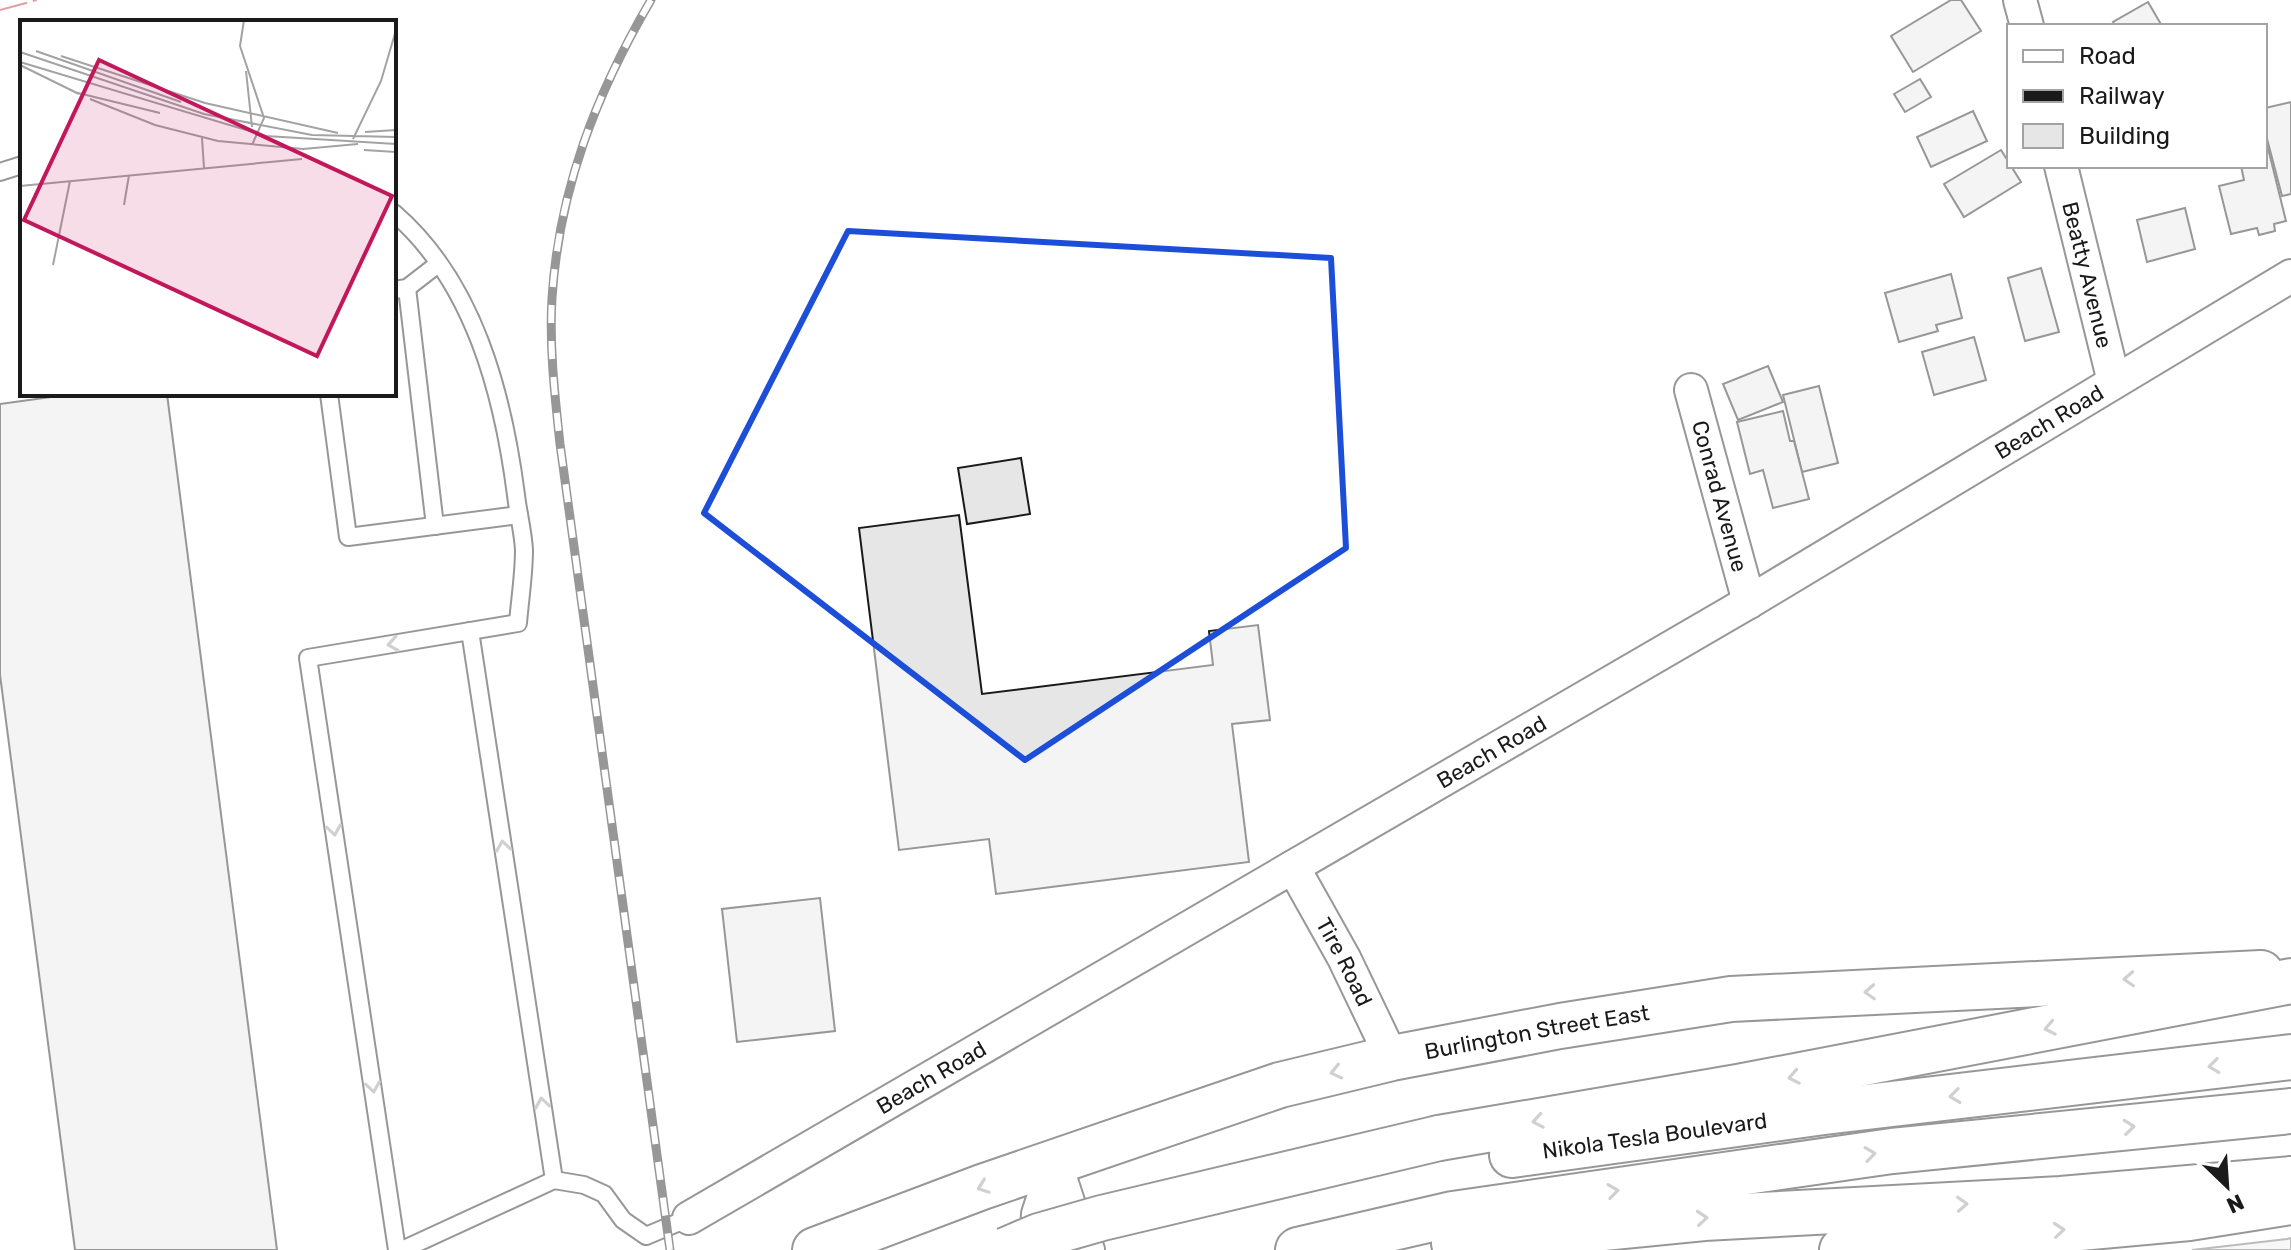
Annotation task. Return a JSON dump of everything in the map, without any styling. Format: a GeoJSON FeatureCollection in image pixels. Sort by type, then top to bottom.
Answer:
{"type":"FeatureCollection","features":[{"type":"Feature","properties":{"kind":"main road","name":"Burlington Street East"},"geometry":{"type":"LineString","coordinates":[[815,1250],[982,1187],[1280,1085],[1392,1058],[1560,1026],[1731,999],[2291,971]]}},
{"type":"Feature","properties":{"kind":"main road"},"geometry":{"type":"LineString","coordinates":[[1006,1250],[1039,1236],[1102,1218],[1441,1151],[1738,1087],[2291,981]]}},
{"type":"Feature","properties":{"kind":"main road","name":"Nikola Tesla Boulevard"},"geometry":{"type":"LineString","coordinates":[[1022,1250],[1441,1151],[1824,1112],[2291,1057]]}},
{"type":"Feature","properties":{"kind":"main road"},"geometry":{"type":"LineString","coordinates":[[1298,1250],[1455,1228],[1892,1151],[2291,1111]]}},
{"type":"Feature","properties":{"kind":"main road"},"geometry":{"type":"LineString","coordinates":[[1400,1250],[1455,1228],[2061,1199],[2291,1179]]}},
{"type":"Feature","properties":{"kind":"main road"},"geometry":{"type":"LineString","coordinates":[[1842,1250],[2189,1218],[2291,1202]]}},
{"type":"Feature","properties":{"kind":"street"},"geometry":{"type":"LineString","coordinates":[[2020,0],[2026,24]]}},
{"type":"Feature","properties":{"kind":"street","name":"Beatty Avenue"},"geometry":{"type":"LineString","coordinates":[[2061,168],[2114,382]]}},
{"type":"Feature","properties":{"kind":"street","name":"Beach Road"},"geometry":{"type":"LineString","coordinates":[[689,1218],[1749,602],[2291,276]]}},
{"type":"Feature","properties":{"kind":"street","name":"Conrad Avenue"},"geometry":{"type":"LineString","coordinates":[[1691,390],[1749,602]]}},
{"type":"Feature","properties":{"kind":"street","name":"Tire Road"},"geometry":{"type":"LineString","coordinates":[[1293,867],[1344,958],[1392,1058]]}},
{"type":"Feature","properties":{"kind":"street"},"geometry":{"type":"LineString","coordinates":[[1036,1250],[1038,1214],[1055,1162]]}},
{"type":"Feature","properties":{"kind":"street"},"geometry":{"type":"LineString","coordinates":[[1055,1162],[1088,1250]]}},
{"type":"Feature","properties":{"kind":"lane"},"geometry":{"type":"LineString","coordinates":[[0,172],[20,166]]}},
{"type":"Feature","properties":{"kind":"lane"},"geometry":{"type":"LineString","coordinates":[[396,215],[414,230],[457,290],[479,336],[510,451],[524,550],[518,623],[308,658],[400,1250],[554,1180],[584,1185],[604,1194],[623,1220],[646,1236],[689,1218]]}},
{"type":"Feature","properties":{"kind":"lane"},"geometry":{"type":"LineString","coordinates":[[435,526],[401,289],[438,264]]}},
{"type":"Feature","properties":{"kind":"lane"},"geometry":{"type":"LineString","coordinates":[[329,396],[348,537],[519,515]]}},
{"type":"Feature","properties":{"kind":"lane"},"geometry":{"type":"LineString","coordinates":[[470,631],[554,1180]]}},
{"type":"Feature","properties":{"kind":"highlighted area"},"geometry":{"type":"Polygon","coordinates":[[[848,231],[1331,258],[1346,548],[1025,760],[704,513],[848,231]]]}},
{"type":"Feature","properties":{"kind":"shaded area"},"geometry":{"type":"Polygon","coordinates":[[[2291,1238],[2291,1250],[2192,1250],[2287,1239],[2291,1238]]]}},
{"type":"Feature","properties":{"kind":"building"},"geometry":{"type":"Polygon","coordinates":[[[1951,0],[1961,0],[1981,31],[1913,72],[1891,36],[1951,0]]]}},
{"type":"Feature","properties":{"kind":"building"},"geometry":{"type":"Polygon","coordinates":[[[2148,2],[2161,24],[2114,24],[2148,2]]]}},
{"type":"Feature","properties":{"kind":"building"},"geometry":{"type":"Polygon","coordinates":[[[1920,79],[1931,97],[1905,112],[1894,94],[1920,79]]]}},
{"type":"Feature","properties":{"kind":"building"},"geometry":{"type":"Polygon","coordinates":[[[2291,102],[2291,194],[2282,196],[2267,139],[2267,108],[2291,102]]]}},
{"type":"Feature","properties":{"kind":"building"},"geometry":{"type":"Polygon","coordinates":[[[1973,111],[1987,141],[1931,167],[1917,137],[1973,111]]]}},
{"type":"Feature","properties":{"kind":"building"},"geometry":{"type":"Polygon","coordinates":[[[2267,144],[2286,221],[2274,224],[2275,231],[2259,235],[2257,228],[2231,234],[2219,186],[2244,180],[2241,168],[2267,168],[2267,144]]]}},
{"type":"Feature","properties":{"kind":"building"},"geometry":{"type":"Polygon","coordinates":[[[2001,150],[2007,160],[2007,168],[2012,168],[2021,182],[1964,217],[1944,184],[2001,150]]]}},
{"type":"Feature","properties":{"kind":"building"},"geometry":{"type":"Polygon","coordinates":[[[2185,208],[2195,249],[2147,262],[2137,220],[2185,208]]]}},
{"type":"Feature","properties":{"kind":"building"},"geometry":{"type":"Polygon","coordinates":[[[2041,268],[2059,332],[2025,341],[2008,278],[2041,268]]]}},
{"type":"Feature","properties":{"kind":"building"},"geometry":{"type":"Polygon","coordinates":[[[1951,274],[1962,318],[1936,325],[1938,331],[1899,342],[1885,293],[1951,274]]]}},
{"type":"Feature","properties":{"kind":"building"},"geometry":{"type":"Polygon","coordinates":[[[1974,337],[1986,380],[1934,395],[1922,352],[1974,337]]]}},
{"type":"Feature","properties":{"kind":"building"},"geometry":{"type":"Polygon","coordinates":[[[1768,366],[1783,402],[1738,420],[1723,384],[1768,366]]]}},
{"type":"Feature","properties":{"kind":"building"},"geometry":{"type":"Polygon","coordinates":[[[1819,386],[1838,463],[1802,472],[1783,395],[1819,386]]]}},
{"type":"Feature","properties":{"kind":"building"},"geometry":{"type":"Polygon","coordinates":[[[58,396],[167,396],[277,1250],[75,1250],[0,675],[0,404],[58,396]]]}},
{"type":"Feature","properties":{"kind":"building"},"geometry":{"type":"Polygon","coordinates":[[[1783,411],[1809,499],[1773,508],[1763,470],[1750,474],[1737,422],[1783,411]]]}},
{"type":"Feature","properties":{"kind":"building"},"geometry":{"type":"Polygon","coordinates":[[[1021,458],[1030,514],[967,524],[958,468],[1021,458]]]}},
{"type":"Feature","properties":{"kind":"building"},"geometry":{"type":"Polygon","coordinates":[[[959,515],[982,694],[1213,665],[1209,631],[1258,625],[1270,720],[1232,724],[1249,862],[996,894],[989,839],[899,850],[859,528],[959,515]]]}},
{"type":"Feature","properties":{"kind":"building"},"geometry":{"type":"Polygon","coordinates":[[[820,898],[835,1031],[737,1042],[722,909],[820,898]]]}},
{"type":"Feature","properties":{"kind":"railway"},"geometry":{"type":"LineString","coordinates":[[651,0],[597,107],[572,181],[556,258],[551,334],[560,444],[670,1250]]}},
{"type":"Feature","properties":{"kind":"power"},"geometry":{"type":"LineString","coordinates":[[0,10],[37,0]]}}]}
